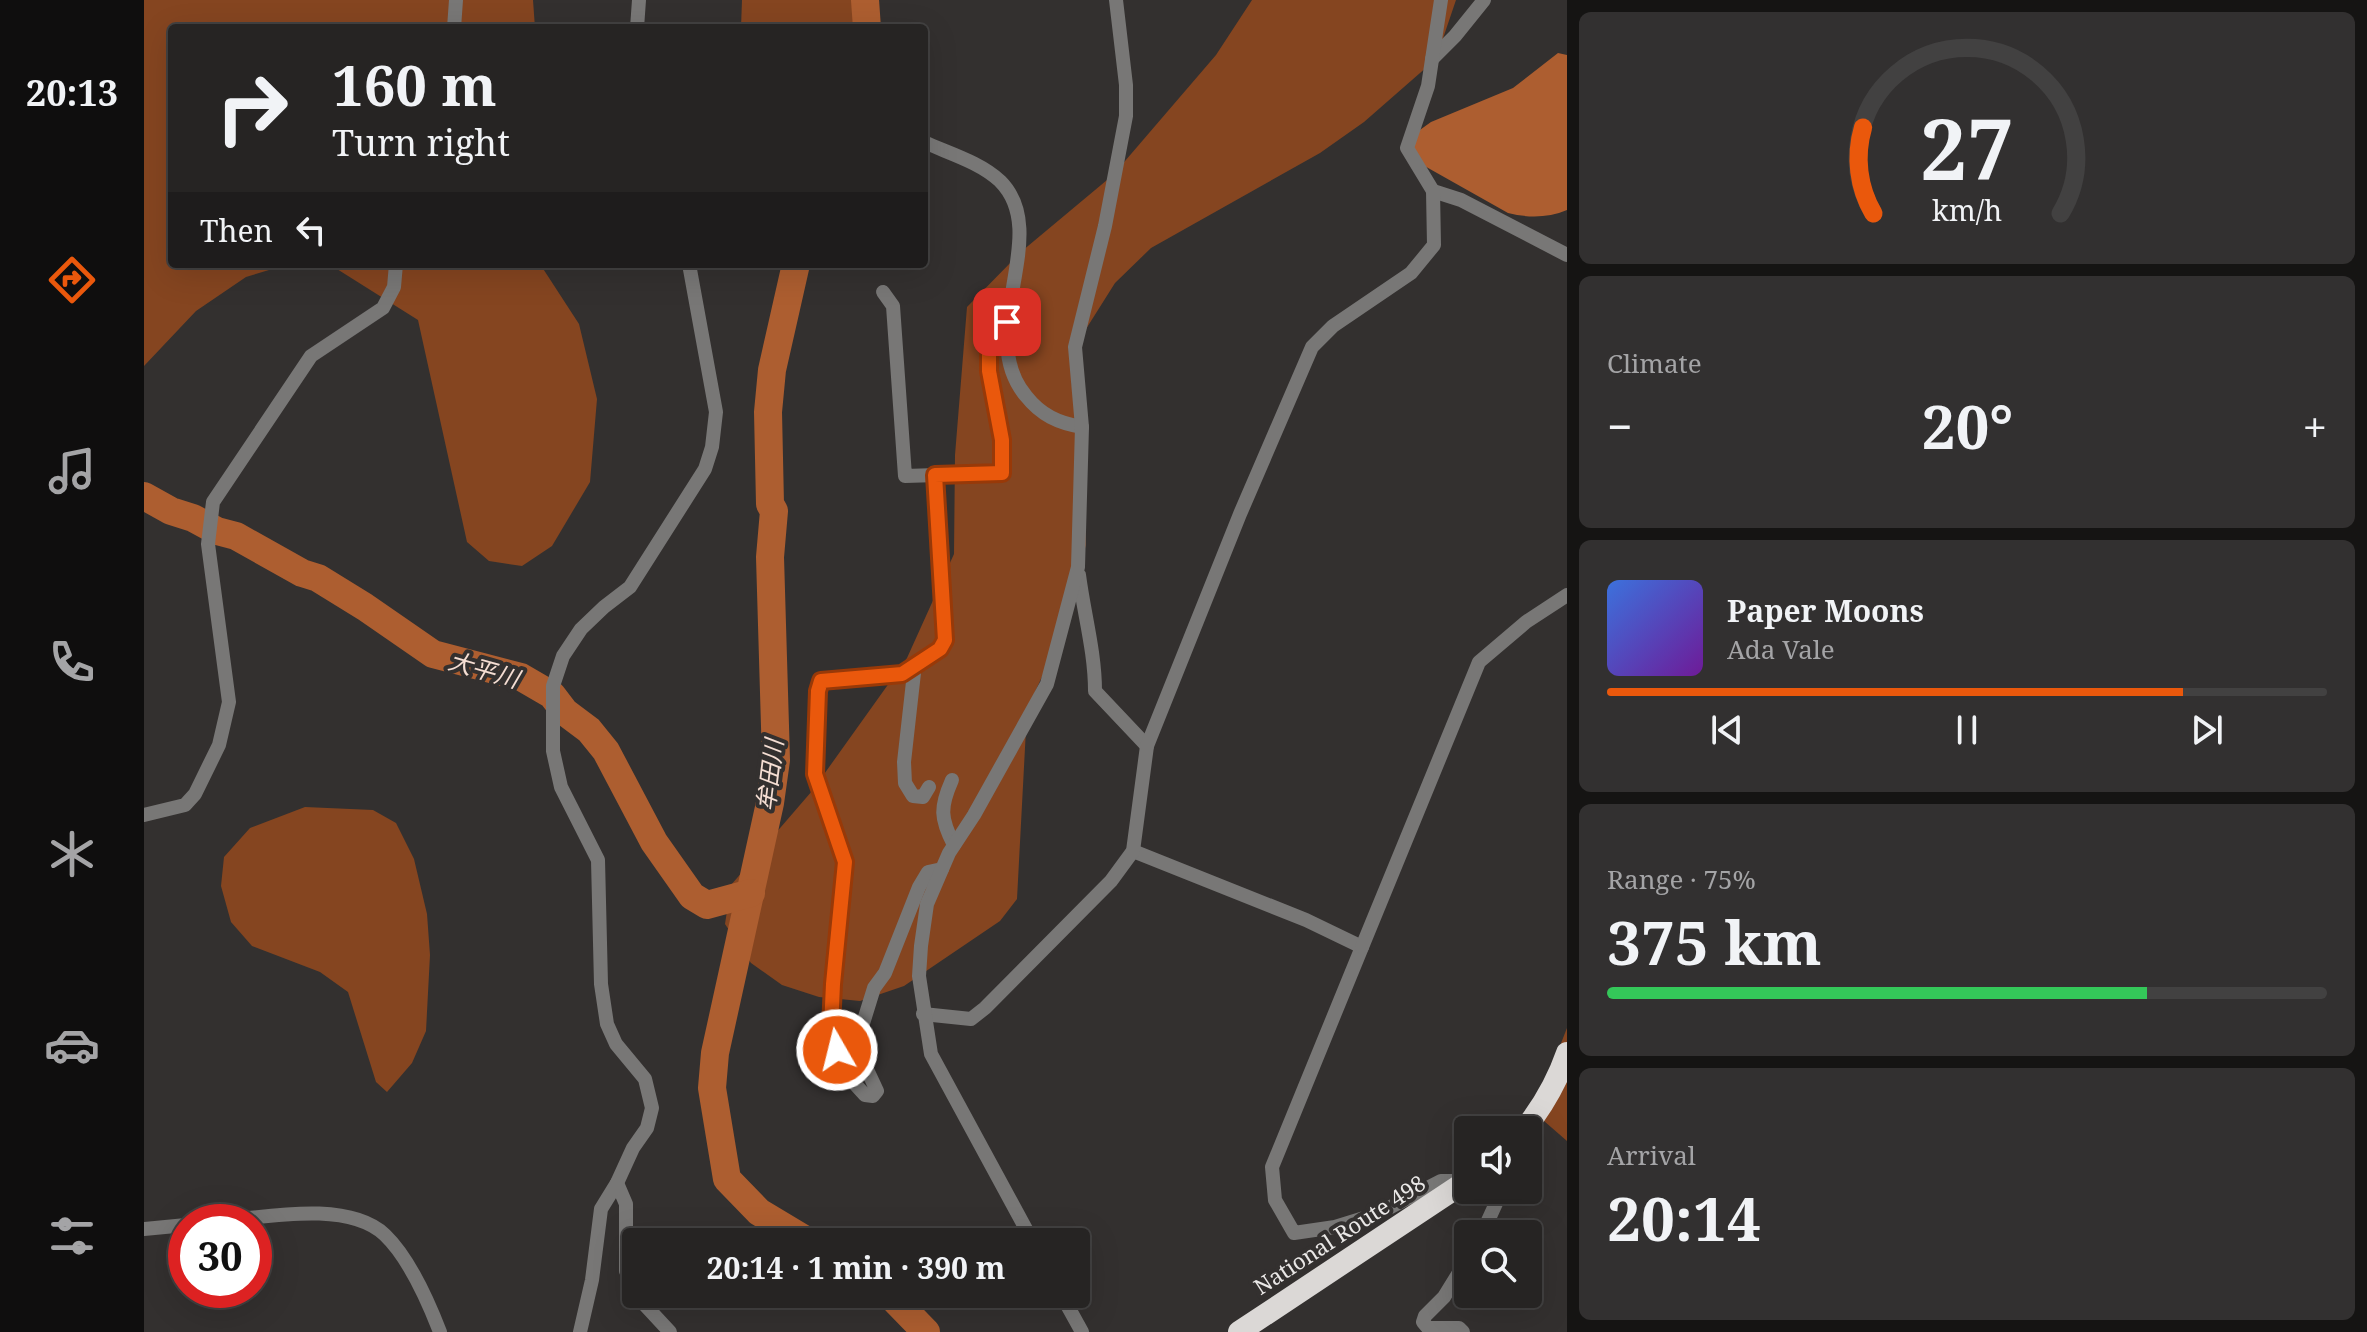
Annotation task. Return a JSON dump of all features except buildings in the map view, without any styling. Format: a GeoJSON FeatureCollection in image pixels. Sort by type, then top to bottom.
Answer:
{"type":"FeatureCollection","features":[{"type":"Feature","properties":{"kind":"highway"},"geometry":{"type":"LineString","coordinates":[[1535,1116],[1560,1074],[1567,1053]]}},
{"type":"Feature","properties":{"kind":"highway","name":"National Route 498"},"geometry":{"type":"LineString","coordinates":[[1239,1332],[1454,1190]]}},
{"type":"Feature","properties":{"kind":"street"},"geometry":{"type":"LineString","coordinates":[[454,24],[456,0]]}},
{"type":"Feature","properties":{"kind":"street"},"geometry":{"type":"LineString","coordinates":[[637,24],[639,0]]}},
{"type":"Feature","properties":{"kind":"street"},"geometry":{"type":"LineString","coordinates":[[1116,0],[1126,85],[1126,116],[1105,226],[1075,347],[1082,427],[1078,567],[1087,632],[1095,656],[1095,691],[1147,746]]}},
{"type":"Feature","properties":{"kind":"street"},"geometry":{"type":"LineString","coordinates":[[923,1014],[971,1019],[1111,881],[1133,851],[1147,746],[1240,514],[1312,347],[1333,326],[1411,273],[1434,245],[1433,191],[1407,148],[1428,86],[1441,0]]}},
{"type":"Feature","properties":{"kind":"street"},"geometry":{"type":"LineString","coordinates":[[1432,60],[1484,0]]}},
{"type":"Feature","properties":{"kind":"street"},"geometry":{"type":"LineString","coordinates":[[928,144],[971,163],[1000,181],[1015,205],[1020,232],[1007,328],[1008,357],[1016,385],[1036,409],[1061,424],[1082,427]]}},
{"type":"Feature","properties":{"kind":"street"},"geometry":{"type":"LineString","coordinates":[[1433,191],[1461,200],[1567,255]]}},
{"type":"Feature","properties":{"kind":"street"},"geometry":{"type":"LineString","coordinates":[[144,815],[185,805],[195,794],[219,745],[229,702],[208,544],[213,502],[311,356],[383,308],[394,287],[396,268]]}},
{"type":"Feature","properties":{"kind":"street"},"geometry":{"type":"LineString","coordinates":[[580,1332],[592,1280],[601,1209],[647,1128],[652,1108],[645,1079],[616,1044],[607,1024],[601,984],[598,860],[561,787],[553,751],[553,686],[563,656],[581,629],[630,587],[705,469],[712,447],[716,412],[689,268]]}},
{"type":"Feature","properties":{"kind":"street"},"geometry":{"type":"LineString","coordinates":[[883,292],[893,306],[905,476],[1002,473],[1002,440],[989,371],[989,350],[994,338],[1007,328]]}},
{"type":"Feature","properties":{"kind":"street"},"geometry":{"type":"LineString","coordinates":[[935,475],[945,640],[940,649],[902,674],[821,681],[818,691],[815,774],[845,862],[834,962],[831,1028],[843,1071],[865,1095],[873,1096],[877,1091],[856,1046],[874,988],[885,973],[919,887],[928,872],[942,869]]}},
{"type":"Feature","properties":{"kind":"street"},"geometry":{"type":"LineString","coordinates":[[1025,1228],[931,1054],[919,976],[921,946],[927,904],[942,869],[1047,684],[1078,567]]}},
{"type":"Feature","properties":{"kind":"street"},"geometry":{"type":"LineString","coordinates":[[1454,1181],[1441,1181],[1377,1214],[1335,1227],[1294,1233],[1275,1200],[1272,1167],[1479,662],[1526,622],[1567,595]]}},
{"type":"Feature","properties":{"kind":"street"},"geometry":{"type":"LineString","coordinates":[[915,664],[904,762],[905,783],[913,796],[923,797],[929,787]]}},
{"type":"Feature","properties":{"kind":"street"},"geometry":{"type":"LineString","coordinates":[[952,780],[942,809],[944,825],[954,845]]}},
{"type":"Feature","properties":{"kind":"street"},"geometry":{"type":"LineString","coordinates":[[1133,851],[1306,920],[1362,947]]}},
{"type":"Feature","properties":{"kind":"street"},"geometry":{"type":"LineString","coordinates":[[617,1183],[626,1204],[626,1228]]}},
{"type":"Feature","properties":{"kind":"street"},"geometry":{"type":"LineString","coordinates":[[272,1217],[314,1213],[359,1221],[384,1234],[429,1304],[440,1332]]}},
{"type":"Feature","properties":{"kind":"street"},"geometry":{"type":"LineString","coordinates":[[144,1229],[168,1227]]}},
{"type":"Feature","properties":{"kind":"street"},"geometry":{"type":"LineString","coordinates":[[1454,1281],[1423,1322],[1428,1328],[1459,1328],[1463,1332]]}},
{"type":"Feature","properties":{"kind":"street"},"geometry":{"type":"LineString","coordinates":[[648,1308],[670,1332]]}},
{"type":"Feature","properties":{"kind":"street"},"geometry":{"type":"LineString","coordinates":[[1069,1308],[1082,1332]]}},
{"type":"Feature","properties":{"kind":"shaded area"},"geometry":{"type":"Polygon","coordinates":[[[144,0],[533,0],[535,24],[168,24],[168,268],[276,268],[246,277],[196,311],[144,366],[144,0]]]}},
{"type":"Feature","properties":{"kind":"shaded area"},"geometry":{"type":"Polygon","coordinates":[[[742,0],[875,0],[868,24],[741,24],[742,0]]]}},
{"type":"Feature","properties":{"kind":"shaded area"},"geometry":{"type":"Polygon","coordinates":[[[1252,0],[1456,0],[1436,59],[1364,122],[1320,153],[1151,248],[1115,283],[1086,329],[1071,377],[1085,505],[1086,545],[1053,653],[1034,694],[1026,729],[1017,899],[1000,921],[904,986],[860,1001],[819,997],[782,985],[751,963],[725,924],[731,885],[812,791],[907,658],[954,554],[955,455],[967,307],[1022,251],[1113,175],[1216,55],[1252,0]]]}},
{"type":"Feature","properties":{"kind":"shaded area"},"geometry":{"type":"Polygon","coordinates":[[[1558,53],[1567,55],[1567,210],[1538,216],[1508,213],[1421,164],[1413,152],[1417,132],[1431,122],[1513,88],[1558,53]]]}},
{"type":"Feature","properties":{"kind":"shaded area"},"geometry":{"type":"Polygon","coordinates":[[[335,268],[543,268],[579,324],[597,399],[590,482],[552,546],[522,566],[489,561],[467,542],[418,320],[335,268]]]}},
{"type":"Feature","properties":{"kind":"shaded area"},"geometry":{"type":"Polygon","coordinates":[[[305,807],[373,810],[396,823],[414,859],[427,914],[430,955],[426,1031],[412,1063],[387,1092],[376,1082],[348,992],[320,972],[252,946],[231,922],[221,886],[224,857],[250,828],[305,807]]]}},
{"type":"Feature","properties":{"kind":"shaded area"},"geometry":{"type":"Polygon","coordinates":[[[1567,1028],[1567,1141],[1544,1121],[1543,1089],[1567,1028]]]}},
{"type":"Feature","properties":{"kind":"waterway","name":"牟田川"},"geometry":{"type":"LineString","coordinates":[[865,0],[867,24]]}},
{"type":"Feature","properties":{"kind":"waterway","name":"牟田川"},"geometry":{"type":"LineString","coordinates":[[786,1228],[759,1212],[727,1179],[712,1088],[715,1053],[770,803],[776,760],[770,557],[774,511],[770,504],[768,412],[772,370],[795,268]]}},
{"type":"Feature","properties":{"kind":"waterway","name":"大平川"},"geometry":{"type":"LineString","coordinates":[[144,496],[171,511],[236,536],[302,573],[318,578],[433,654],[521,677],[552,695],[565,712],[589,730],[606,751],[654,842],[692,896],[707,905],[751,893]]}},
{"type":"Feature","properties":{"kind":"waterway","name":"牟田川"},"geometry":{"type":"LineString","coordinates":[[903,1308],[926,1332]]}},
{"type":"Feature","properties":{"kind":"route"},"geometry":{"type":"LineString","coordinates":[[837,1050],[831,1028],[834,962],[845,862],[815,774],[818,691],[821,681],[902,674],[940,649],[945,640],[935,475],[1002,473],[1002,440],[989,371],[989,350],[994,338],[1007,328],[1007,322]]}}]}
